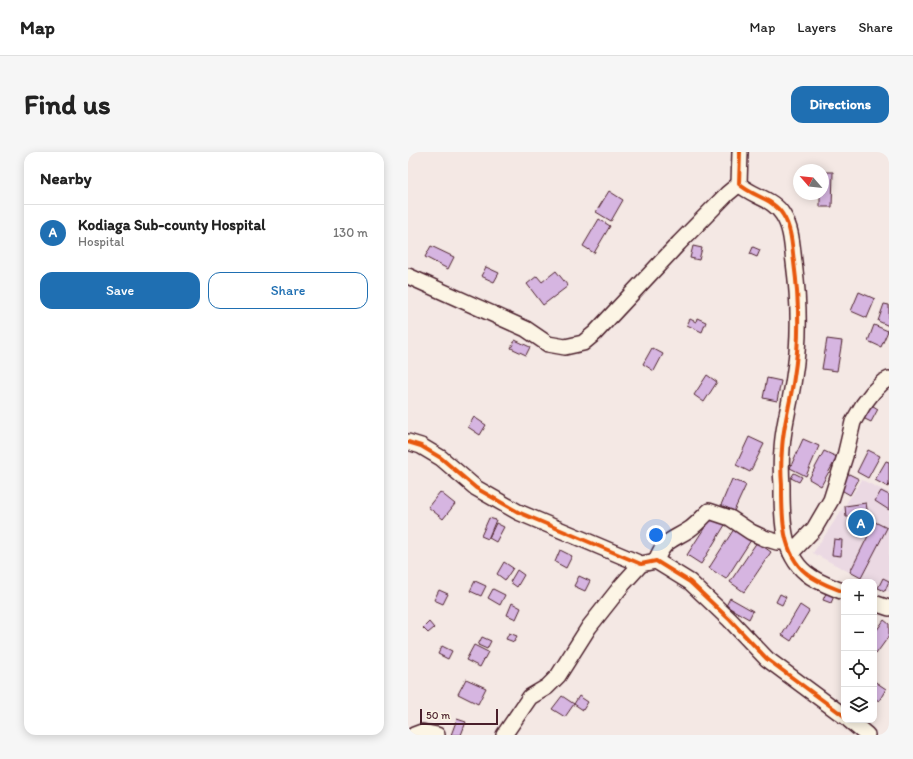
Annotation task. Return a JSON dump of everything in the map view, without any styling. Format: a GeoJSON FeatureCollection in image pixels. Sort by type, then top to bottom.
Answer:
{"type":"FeatureCollection","features":[{"type":"Feature","properties":{"kind":"street"},"geometry":{"type":"LineString","coordinates":[[740,152],[739,184],[743,188],[769,200],[778,208],[786,221],[790,237],[795,275],[797,308],[794,377],[782,450],[782,514],[789,548],[798,565],[806,574],[830,587],[841,591]]}},
{"type":"Feature","properties":{"kind":"street"},"geometry":{"type":"LineString","coordinates":[[408,276],[526,330],[548,344],[565,347],[583,343],[595,333],[678,243],[739,184]]}},
{"type":"Feature","properties":{"kind":"street"},"geometry":{"type":"LineString","coordinates":[[789,548],[814,528],[831,500],[845,456],[853,422],[873,392],[883,382],[889,379]]}},
{"type":"Feature","properties":{"kind":"street"},"geometry":{"type":"LineString","coordinates":[[408,442],[421,446],[441,458],[476,488],[518,512],[641,564],[656,561],[690,582],[730,620],[767,659],[841,714]]}},
{"type":"Feature","properties":{"kind":"street"},"geometry":{"type":"LineString","coordinates":[[656,561],[660,550],[668,541],[691,528],[709,511],[730,518],[751,532],[789,548]]}},
{"type":"Feature","properties":{"kind":"street"},"geometry":{"type":"LineString","coordinates":[[504,735],[530,697],[547,687],[558,676],[589,627],[641,564]]}},
{"type":"Feature","properties":{"kind":"street"},"geometry":{"type":"LineString","coordinates":[[877,604],[889,608]]}},
{"type":"Feature","properties":{"kind":"street"},"geometry":{"type":"LineString","coordinates":[[853,723],[867,735]]}},
{"type":"Feature","properties":{"kind":"street"},"geometry":{"type":"LineString","coordinates":[[414,735],[422,732],[437,735]]}},
{"type":"Feature","properties":{"kind":"shaded area"},"geometry":{"type":"Polygon","coordinates":[[[862,480],[889,493],[889,592],[877,586],[877,579],[862,579],[813,553],[862,480]]]}},
{"type":"Feature","properties":{"kind":"building"},"geometry":{"type":"Polygon","coordinates":[[[829,172],[833,172],[832,207],[820,207],[820,200],[829,200],[829,172]]]}},
{"type":"Feature","properties":{"kind":"building"},"geometry":{"type":"Polygon","coordinates":[[[609,191],[623,200],[611,221],[596,212],[609,191]]]}},
{"type":"Feature","properties":{"kind":"building"},"geometry":{"type":"Polygon","coordinates":[[[599,219],[610,226],[594,253],[583,246],[599,219]]]}},
{"type":"Feature","properties":{"kind":"building"},"geometry":{"type":"Polygon","coordinates":[[[431,246],[454,257],[448,269],[425,257],[431,246]]]}},
{"type":"Feature","properties":{"kind":"building"},"geometry":{"type":"Polygon","coordinates":[[[693,246],[702,248],[699,260],[690,258],[693,246]]]}},
{"type":"Feature","properties":{"kind":"building"},"geometry":{"type":"Polygon","coordinates":[[[753,247],[760,250],[757,257],[750,254],[753,247]]]}},
{"type":"Feature","properties":{"kind":"building"},"geometry":{"type":"Polygon","coordinates":[[[486,267],[499,273],[494,282],[481,276],[486,267]]]}},
{"type":"Feature","properties":{"kind":"building"},"geometry":{"type":"Polygon","coordinates":[[[556,271],[568,286],[543,305],[527,284],[537,276],[542,282],[556,271]]]}},
{"type":"Feature","properties":{"kind":"building"},"geometry":{"type":"Polygon","coordinates":[[[859,292],[875,299],[867,318],[851,311],[859,292]]]}},
{"type":"Feature","properties":{"kind":"building"},"geometry":{"type":"Polygon","coordinates":[[[884,304],[889,305],[889,326],[878,321],[884,304]]]}},
{"type":"Feature","properties":{"kind":"building"},"geometry":{"type":"Polygon","coordinates":[[[697,318],[706,322],[702,332],[687,325],[690,319],[696,322],[697,318]]]}},
{"type":"Feature","properties":{"kind":"building"},"geometry":{"type":"Polygon","coordinates":[[[874,325],[888,331],[881,347],[868,341],[874,325]]]}},
{"type":"Feature","properties":{"kind":"building"},"geometry":{"type":"Polygon","coordinates":[[[827,339],[842,341],[837,371],[822,369],[827,339]]]}},
{"type":"Feature","properties":{"kind":"building"},"geometry":{"type":"Polygon","coordinates":[[[515,340],[530,347],[526,355],[511,348],[515,340]]]}},
{"type":"Feature","properties":{"kind":"building"},"geometry":{"type":"Polygon","coordinates":[[[652,348],[663,354],[654,371],[643,364],[652,348]]]}},
{"type":"Feature","properties":{"kind":"building"},"geometry":{"type":"Polygon","coordinates":[[[707,375],[717,382],[704,402],[694,395],[707,375]]]}},
{"type":"Feature","properties":{"kind":"building"},"geometry":{"type":"Polygon","coordinates":[[[767,378],[781,381],[777,401],[763,398],[767,378]]]}},
{"type":"Feature","properties":{"kind":"building"},"geometry":{"type":"Polygon","coordinates":[[[870,404],[878,409],[871,422],[863,418],[870,404]]]}},
{"type":"Feature","properties":{"kind":"building"},"geometry":{"type":"Polygon","coordinates":[[[474,417],[486,425],[480,435],[468,427],[474,417]]]}},
{"type":"Feature","properties":{"kind":"building"},"geometry":{"type":"Polygon","coordinates":[[[749,437],[764,444],[750,472],[736,465],[749,437]]]}},
{"type":"Feature","properties":{"kind":"building"},"geometry":{"type":"Polygon","coordinates":[[[803,439],[819,446],[806,476],[790,468],[803,439]]]}},
{"type":"Feature","properties":{"kind":"building"},"geometry":{"type":"Polygon","coordinates":[[[868,450],[880,456],[868,478],[857,472],[868,450]]]}},
{"type":"Feature","properties":{"kind":"building"},"geometry":{"type":"Polygon","coordinates":[[[824,451],[837,457],[821,486],[809,479],[824,451]]]}},
{"type":"Feature","properties":{"kind":"building"},"geometry":{"type":"Polygon","coordinates":[[[886,461],[889,462],[888,487],[875,480],[886,461]]]}},
{"type":"Feature","properties":{"kind":"building"},"geometry":{"type":"Polygon","coordinates":[[[794,473],[802,477],[799,482],[791,478],[794,473]]]}},
{"type":"Feature","properties":{"kind":"building"},"geometry":{"type":"Polygon","coordinates":[[[847,473],[859,479],[850,495],[838,488],[847,473]]]}},
{"type":"Feature","properties":{"kind":"building"},"geometry":{"type":"Polygon","coordinates":[[[732,479],[746,485],[734,511],[721,505],[732,479]]]}},
{"type":"Feature","properties":{"kind":"building"},"geometry":{"type":"Polygon","coordinates":[[[881,491],[889,495],[889,510],[875,501],[881,491]]]}},
{"type":"Feature","properties":{"kind":"building"},"geometry":{"type":"Polygon","coordinates":[[[440,492],[455,504],[443,519],[428,507],[440,492]]]}},
{"type":"Feature","properties":{"kind":"building"},"geometry":{"type":"Polygon","coordinates":[[[866,503],[868,515],[846,517],[845,506],[866,503]]]}},
{"type":"Feature","properties":{"kind":"building"},"geometry":{"type":"Polygon","coordinates":[[[712,516],[725,525],[701,564],[687,555],[712,516]]]}},
{"type":"Feature","properties":{"kind":"building"},"geometry":{"type":"Polygon","coordinates":[[[489,518],[496,520],[488,539],[481,536],[489,518]]]}},
{"type":"Feature","properties":{"kind":"building"},"geometry":{"type":"Polygon","coordinates":[[[875,522],[887,528],[861,578],[850,572],[875,522]]]}},
{"type":"Feature","properties":{"kind":"building"},"geometry":{"type":"Polygon","coordinates":[[[496,523],[504,527],[496,542],[489,538],[496,523]]]}},
{"type":"Feature","properties":{"kind":"building"},"geometry":{"type":"Polygon","coordinates":[[[734,529],[751,540],[726,579],[709,568],[734,529]]]}},
{"type":"Feature","properties":{"kind":"building"},"geometry":{"type":"Polygon","coordinates":[[[834,539],[842,540],[841,556],[832,555],[834,539]]]}},
{"type":"Feature","properties":{"kind":"building"},"geometry":{"type":"Polygon","coordinates":[[[757,542],[771,552],[744,592],[730,582],[757,542]]]}},
{"type":"Feature","properties":{"kind":"building"},"geometry":{"type":"Polygon","coordinates":[[[560,550],[572,556],[566,568],[555,562],[560,550]]]}},
{"type":"Feature","properties":{"kind":"building"},"geometry":{"type":"Polygon","coordinates":[[[504,562],[513,568],[505,580],[497,574],[504,562]]]}},
{"type":"Feature","properties":{"kind":"building"},"geometry":{"type":"Polygon","coordinates":[[[517,570],[524,575],[517,587],[510,582],[517,570]]]}},
{"type":"Feature","properties":{"kind":"building"},"geometry":{"type":"Polygon","coordinates":[[[579,576],[590,581],[585,591],[574,586],[579,576]]]}},
{"type":"Feature","properties":{"kind":"building"},"geometry":{"type":"Polygon","coordinates":[[[883,578],[889,581],[885,591],[878,588],[883,578]]]}},
{"type":"Feature","properties":{"kind":"building"},"geometry":{"type":"Polygon","coordinates":[[[475,581],[486,586],[481,596],[470,591],[475,581]]]}},
{"type":"Feature","properties":{"kind":"building"},"geometry":{"type":"Polygon","coordinates":[[[493,589],[505,595],[500,605],[488,598],[493,589]]]}},
{"type":"Feature","properties":{"kind":"building"},"geometry":{"type":"Polygon","coordinates":[[[439,590],[448,594],[443,604],[434,600],[439,590]]]}},
{"type":"Feature","properties":{"kind":"building"},"geometry":{"type":"Polygon","coordinates":[[[826,593],[834,596],[831,603],[823,600],[826,593]]]}},
{"type":"Feature","properties":{"kind":"building"},"geometry":{"type":"Polygon","coordinates":[[[780,594],[786,597],[782,605],[776,602],[780,594]]]}},
{"type":"Feature","properties":{"kind":"building"},"geometry":{"type":"Polygon","coordinates":[[[730,598],[753,611],[749,619],[726,606],[730,598]]]}},
{"type":"Feature","properties":{"kind":"building"},"geometry":{"type":"Polygon","coordinates":[[[512,603],[521,608],[516,619],[507,615],[512,603]]]}},
{"type":"Feature","properties":{"kind":"building"},"geometry":{"type":"Polygon","coordinates":[[[800,605],[809,611],[791,641],[782,635],[800,605]]]}},
{"type":"Feature","properties":{"kind":"building"},"geometry":{"type":"Polygon","coordinates":[[[884,620],[889,624],[889,636],[877,653],[877,651],[877,630],[884,620]]]}},
{"type":"Feature","properties":{"kind":"building"},"geometry":{"type":"Polygon","coordinates":[[[429,622],[434,628],[428,633],[423,628],[429,622]]]}},
{"type":"Feature","properties":{"kind":"building"},"geometry":{"type":"Polygon","coordinates":[[[509,633],[517,636],[514,642],[506,639],[509,633]]]}},
{"type":"Feature","properties":{"kind":"building"},"geometry":{"type":"Polygon","coordinates":[[[482,637],[491,641],[487,649],[478,645],[482,637]]]}},
{"type":"Feature","properties":{"kind":"building"},"geometry":{"type":"Polygon","coordinates":[[[474,645],[488,652],[480,667],[466,660],[474,645]]]}},
{"type":"Feature","properties":{"kind":"building"},"geometry":{"type":"Polygon","coordinates":[[[442,646],[452,651],[448,659],[438,654],[442,646]]]}},
{"type":"Feature","properties":{"kind":"building"},"geometry":{"type":"Polygon","coordinates":[[[466,679],[486,688],[478,704],[458,694],[466,679]]]}},
{"type":"Feature","properties":{"kind":"building"},"geometry":{"type":"Polygon","coordinates":[[[877,683],[886,689],[879,701],[877,700],[877,683]]]}},
{"type":"Feature","properties":{"kind":"building"},"geometry":{"type":"Polygon","coordinates":[[[562,696],[574,704],[565,717],[552,709],[562,696]]]}},
{"type":"Feature","properties":{"kind":"building"},"geometry":{"type":"Polygon","coordinates":[[[579,696],[588,702],[583,710],[574,704],[579,696]]]}},
{"type":"Feature","properties":{"kind":"building"},"geometry":{"type":"Polygon","coordinates":[[[457,719],[466,722],[461,735],[451,735],[457,719]]]}},
{"type":"Feature","properties":{"kind":"cycle path"},"geometry":{"type":"LineString","coordinates":[[740,152],[739,184],[779,209],[786,220],[792,244],[797,291],[798,334],[796,363],[784,431],[781,467],[782,508],[787,544],[798,565],[806,573],[819,582],[841,591]]}},
{"type":"Feature","properties":{"kind":"cycle path"},"geometry":{"type":"LineString","coordinates":[[408,442],[421,446],[441,458],[476,488],[518,512],[641,564],[656,561],[690,582],[730,620],[767,659],[841,714]]}},
{"type":"Feature","properties":{"kind":"place","name":"Kodiaga Sub-county Hospital"},"geometry":{"type":"Point","coordinates":[861,523]}}]}
